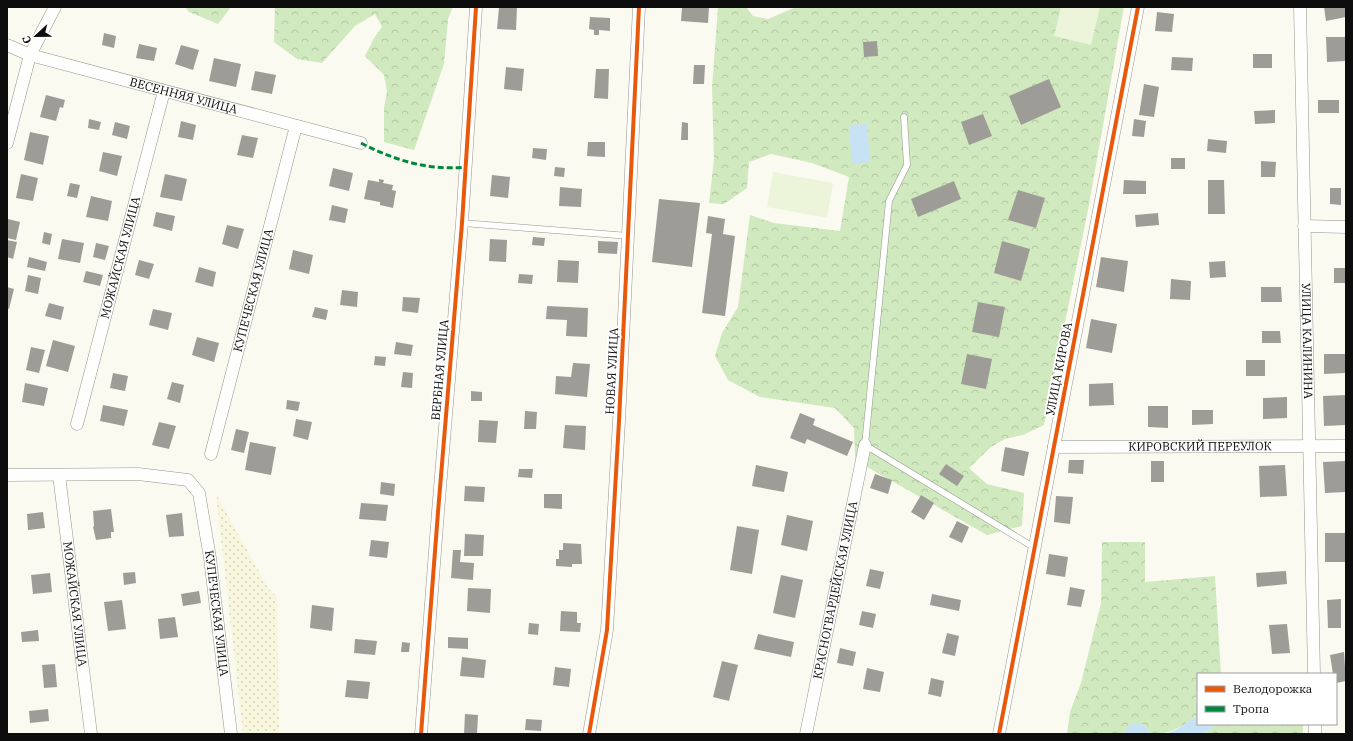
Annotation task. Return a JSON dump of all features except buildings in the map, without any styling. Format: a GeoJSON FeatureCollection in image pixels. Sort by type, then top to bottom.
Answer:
{"type":"FeatureCollection","features":[{"type":"Feature","properties":{"kind":"street"},"geometry":{"type":"LineString","coordinates":[[7,143],[30,55],[55,7]]}},
{"type":"Feature","properties":{"kind":"street","name":"ВЕРБНАЯ УЛИЦА"},"geometry":{"type":"LineString","coordinates":[[421,734],[462,223],[476,7]]}},
{"type":"Feature","properties":{"kind":"street","name":"НОВАЯ УЛИЦА"},"geometry":{"type":"LineString","coordinates":[[589,734],[607,630],[629,236],[639,7]]}},
{"type":"Feature","properties":{"kind":"street","name":"УЛИЦА КИРОВА"},"geometry":{"type":"LineString","coordinates":[[999,734],[1138,7]]}},
{"type":"Feature","properties":{"kind":"street","name":"УЛИЦА КАЛИНИНА"},"geometry":{"type":"LineString","coordinates":[[1300,7],[1314,673]]}},
{"type":"Feature","properties":{"kind":"street","name":"ВЕСЕННЯЯ УЛИЦА"},"geometry":{"type":"LineString","coordinates":[[7,45],[30,55],[361,143]]}},
{"type":"Feature","properties":{"kind":"street","name":"МОЖАЙСКАЯ УЛИЦА"},"geometry":{"type":"LineString","coordinates":[[76,424],[164,91]]}},
{"type":"Feature","properties":{"kind":"street","name":"КУПЕЧЕСКАЯ УЛИЦА"},"geometry":{"type":"LineString","coordinates":[[210,454],[296,126]]}},
{"type":"Feature","properties":{"kind":"street"},"geometry":{"type":"LineString","coordinates":[[1304,226],[1346,227]]}},
{"type":"Feature","properties":{"kind":"street","name":"КРАСНОГВАРДЕЙСКАЯ УЛИЦА"},"geometry":{"type":"LineString","coordinates":[[806,734],[865,445]]}},
{"type":"Feature","properties":{"kind":"street","name":"КИРОВСКИЙ ПЕРЕУЛОК"},"geometry":{"type":"LineString","coordinates":[[1054,446],[1346,446]]}},
{"type":"Feature","properties":{"kind":"street","name":"КУПЕЧЕСКАЯ УЛИЦА"},"geometry":{"type":"LineString","coordinates":[[59,475],[138,474],[188,480],[199,493],[210,558],[231,734]]}},
{"type":"Feature","properties":{"kind":"street"},"geometry":{"type":"LineString","coordinates":[[7,475],[59,475]]}},
{"type":"Feature","properties":{"kind":"street","name":"МОЖАЙСКАЯ УЛИЦА"},"geometry":{"type":"LineString","coordinates":[[59,475],[91,734]]}},
{"type":"Feature","properties":{"kind":"lane"},"geometry":{"type":"LineString","coordinates":[[904,117],[907,165],[889,201],[865,445],[1035,548]]}},
{"type":"Feature","properties":{"kind":"lane"},"geometry":{"type":"LineString","coordinates":[[462,223],[629,236]]}},
{"type":"Feature","properties":{"kind":"green space"},"geometry":{"type":"Polygon","coordinates":[[[185,7],[231,7],[218,24],[189,12],[185,7]]]}},
{"type":"Feature","properties":{"kind":"green space"},"geometry":{"type":"Polygon","coordinates":[[[275,7],[453,7],[448,19],[444,64],[414,150],[384,142],[384,108],[387,91],[384,75],[365,56],[374,38],[382,27],[375,14],[355,26],[322,63],[297,59],[274,42],[275,7]]]}},
{"type":"Feature","properties":{"kind":"green space"},"geometry":{"type":"Polygon","coordinates":[[[718,7],[746,7],[753,16],[768,19],[796,7],[1124,7],[1088,210],[1044,425],[1023,435],[1005,439],[991,447],[969,468],[987,484],[1024,493],[1022,526],[987,535],[869,468],[855,457],[854,428],[835,408],[760,397],[728,380],[715,356],[722,333],[738,307],[750,215],[774,223],[840,231],[849,177],[812,163],[771,154],[749,162],[747,188],[724,204],[709,203],[714,160],[712,88],[718,7]]]}},
{"type":"Feature","properties":{"kind":"green space"},"geometry":{"type":"Polygon","coordinates":[[[1061,7],[1100,7],[1091,45],[1054,36],[1061,7]]]}},
{"type":"Feature","properties":{"kind":"green space"},"geometry":{"type":"Polygon","coordinates":[[[773,172],[833,183],[827,218],[767,207],[773,172]]]}},
{"type":"Feature","properties":{"kind":"green space"},"geometry":{"type":"Polygon","coordinates":[[[216,494],[268,588],[277,597],[279,734],[243,734],[216,494]]]}},
{"type":"Feature","properties":{"kind":"green space"},"geometry":{"type":"Polygon","coordinates":[[[1102,542],[1145,542],[1145,582],[1215,576],[1221,673],[1197,673],[1197,716],[1171,731],[1158,734],[1151,734],[1143,724],[1130,724],[1123,734],[1067,734],[1070,712],[1081,683],[1101,603],[1102,542]]]}},
{"type":"Feature","properties":{"kind":"green space"},"geometry":{"type":"Polygon","coordinates":[[[1214,725],[1303,725],[1303,734],[1206,734],[1205,731],[1211,730],[1214,725]]]}},
{"type":"Feature","properties":{"kind":"water"},"geometry":{"type":"Polygon","coordinates":[[[867,124],[870,162],[852,164],[849,125],[867,124]]]}},
{"type":"Feature","properties":{"kind":"water"},"geometry":{"type":"Polygon","coordinates":[[[1197,716],[1197,725],[1214,725],[1211,730],[1205,731],[1206,734],[1165,734],[1176,730],[1197,716]]]}},
{"type":"Feature","properties":{"kind":"water"},"geometry":{"type":"Polygon","coordinates":[[[1130,724],[1143,724],[1151,734],[1123,734],[1130,724]]]}},
{"type":"Feature","properties":{"kind":"marked path"},"geometry":{"type":"LineString","coordinates":[[361,143],[399,159],[425,166],[452,168],[466,167]]}},
{"type":"Feature","properties":{"kind":"cycle path"},"geometry":{"type":"LineString","coordinates":[[421,734],[462,223],[476,7]]}},
{"type":"Feature","properties":{"kind":"cycle path"},"geometry":{"type":"LineString","coordinates":[[589,734],[607,630],[619,421],[639,7]]}},
{"type":"Feature","properties":{"kind":"cycle path"},"geometry":{"type":"LineString","coordinates":[[999,734],[1138,7]]}}]}
